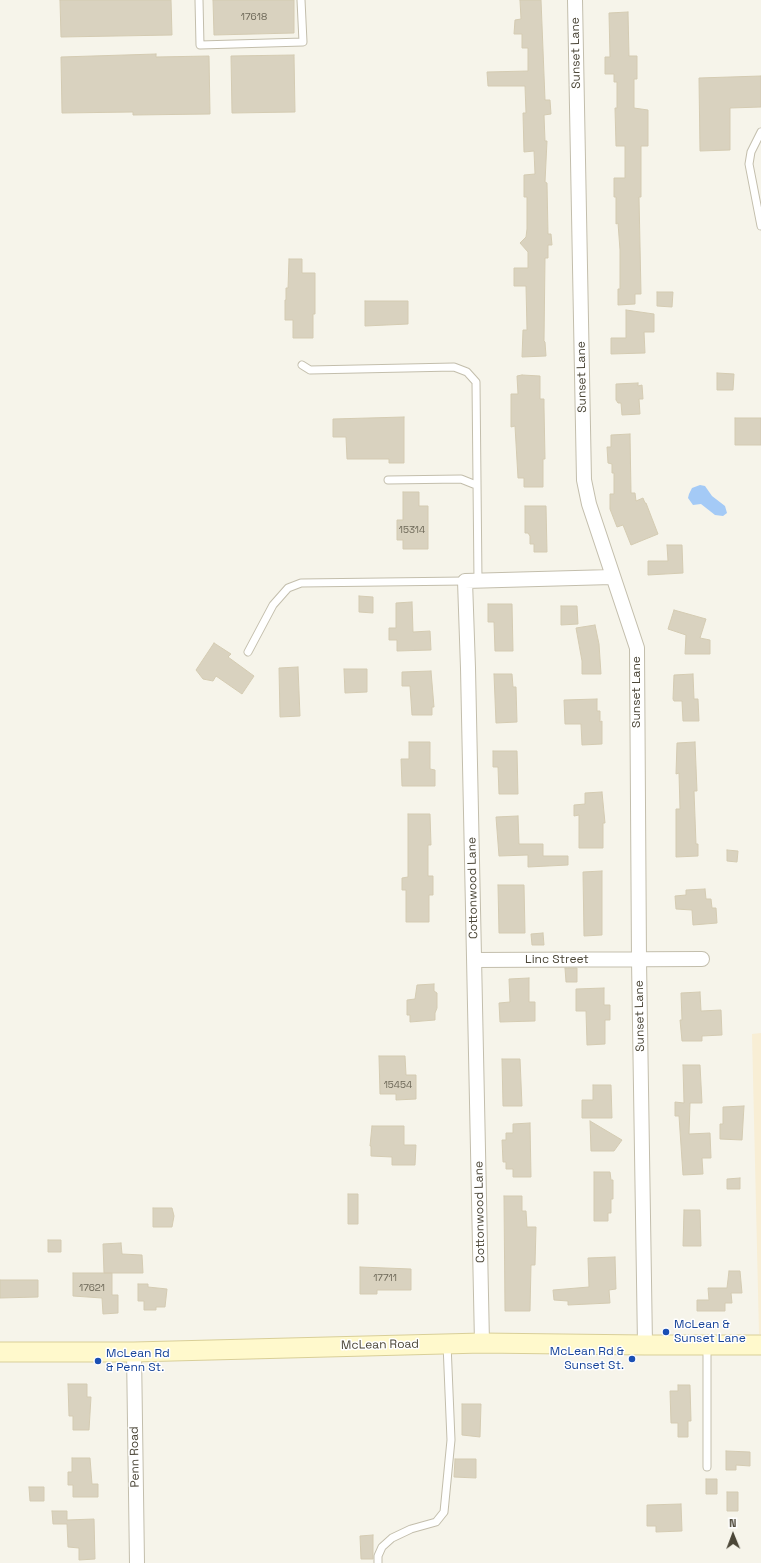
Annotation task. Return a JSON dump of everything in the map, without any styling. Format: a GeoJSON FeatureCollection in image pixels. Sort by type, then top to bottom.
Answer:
{"type":"FeatureCollection","features":[{"type":"Feature","properties":{"kind":"street","name":"Sunset Lane"},"geometry":{"type":"LineString","coordinates":[[575,0],[584,480],[589,504],[612,577],[637,648],[639,960],[645,1345]]}},
{"type":"Feature","properties":{"kind":"street"},"geometry":{"type":"LineString","coordinates":[[471,581],[612,577]]}},
{"type":"Feature","properties":{"kind":"street","name":"Cottonwood Lane"},"geometry":{"type":"LineString","coordinates":[[471,581],[468,668],[482,1343]]}},
{"type":"Feature","properties":{"kind":"street","name":"Linc Street"},"geometry":{"type":"LineString","coordinates":[[474,960],[702,959]]}},
{"type":"Feature","properties":{"kind":"street","name":"McLean Road"},"geometry":{"type":"LineString","coordinates":[[0,1352],[134,1352],[482,1343],[761,1345]]}},
{"type":"Feature","properties":{"kind":"street","name":"Penn Road"},"geometry":{"type":"LineString","coordinates":[[134,1352],[137,1563]]}},
{"type":"Feature","properties":{"kind":"lane"},"geometry":{"type":"LineString","coordinates":[[199,0],[200,45],[303,42],[301,0]]}},
{"type":"Feature","properties":{"kind":"lane"},"geometry":{"type":"LineString","coordinates":[[761,132],[751,152],[749,164],[761,226]]}},
{"type":"Feature","properties":{"kind":"lane"},"geometry":{"type":"LineString","coordinates":[[248,652],[273,605],[288,588],[301,583],[471,581],[476,485],[476,382],[467,372],[454,368],[310,370],[302,365]]}},
{"type":"Feature","properties":{"kind":"lane"},"geometry":{"type":"LineString","coordinates":[[388,480],[461,479],[476,485]]}},
{"type":"Feature","properties":{"kind":"lane"},"geometry":{"type":"LineString","coordinates":[[378,1563],[378,1556],[382,1547],[392,1538],[411,1529],[436,1522],[444,1512],[452,1440],[447,1344]]}},
{"type":"Feature","properties":{"kind":"lane"},"geometry":{"type":"LineString","coordinates":[[707,1345],[707,1467]]}},
{"type":"Feature","properties":{"kind":"shaded area"},"geometry":{"type":"Polygon","coordinates":[[[761,1033],[761,1334],[759,1334],[752,1034],[761,1033]]]}},
{"type":"Feature","properties":{"kind":"water"},"geometry":{"type":"Polygon","coordinates":[[[700,485],[705,486],[712,496],[725,506],[727,513],[723,516],[715,515],[701,504],[693,505],[688,498],[689,494],[692,488],[700,485]]]}},
{"type":"Feature","properties":{"kind":"building"},"geometry":{"type":"Polygon","coordinates":[[[60,0],[171,0],[172,35],[61,37],[60,0]]]}},
{"type":"Feature","properties":{"kind":"building"},"geometry":{"type":"Polygon","coordinates":[[[213,0],[294,0],[294,33],[214,35],[213,0]]]}},
{"type":"Feature","properties":{"kind":"building"},"geometry":{"type":"Polygon","coordinates":[[[520,0],[541,0],[545,100],[550,100],[551,114],[544,115],[545,141],[547,141],[545,182],[547,183],[548,234],[551,234],[552,245],[548,245],[548,258],[545,258],[544,341],[546,356],[522,357],[523,330],[527,330],[526,286],[514,286],[514,268],[528,268],[528,252],[520,243],[526,237],[527,229],[527,197],[524,197],[524,175],[535,174],[534,151],[524,152],[523,113],[526,113],[525,86],[488,86],[487,72],[528,71],[528,48],[522,48],[522,34],[514,34],[515,20],[521,19],[520,0]]]}},
{"type":"Feature","properties":{"kind":"building"},"geometry":{"type":"Polygon","coordinates":[[[628,12],[629,56],[637,56],[637,79],[634,79],[634,108],[648,110],[648,146],[641,146],[641,197],[639,197],[641,294],[635,294],[635,304],[618,305],[618,289],[620,289],[620,250],[618,223],[616,224],[614,178],[625,178],[625,146],[616,146],[615,108],[617,108],[617,82],[614,82],[614,74],[605,74],[605,57],[610,57],[609,13],[628,12]]]}},
{"type":"Feature","properties":{"kind":"building"},"geometry":{"type":"Polygon","coordinates":[[[156,54],[156,57],[209,56],[210,114],[133,115],[133,112],[62,113],[61,57],[156,54]]]}},
{"type":"Feature","properties":{"kind":"building"},"geometry":{"type":"Polygon","coordinates":[[[294,55],[295,112],[232,113],[231,56],[294,55]]]}},
{"type":"Feature","properties":{"kind":"building"},"geometry":{"type":"Polygon","coordinates":[[[761,76],[761,107],[730,108],[730,150],[700,151],[699,78],[761,76]]]}},
{"type":"Feature","properties":{"kind":"building"},"geometry":{"type":"Polygon","coordinates":[[[289,259],[302,259],[302,273],[315,273],[315,314],[313,314],[313,338],[293,338],[293,320],[285,320],[285,300],[286,288],[288,288],[289,259]]]}},
{"type":"Feature","properties":{"kind":"building"},"geometry":{"type":"Polygon","coordinates":[[[657,292],[673,292],[672,307],[657,306],[657,292]]]}},
{"type":"Feature","properties":{"kind":"building"},"geometry":{"type":"Polygon","coordinates":[[[365,301],[408,301],[408,324],[365,326],[365,301]]]}},
{"type":"Feature","properties":{"kind":"building"},"geometry":{"type":"Polygon","coordinates":[[[626,310],[654,314],[654,332],[644,332],[645,353],[611,354],[611,338],[626,338],[626,310]]]}},
{"type":"Feature","properties":{"kind":"building"},"geometry":{"type":"Polygon","coordinates":[[[717,373],[734,374],[733,390],[717,390],[717,373]]]}},
{"type":"Feature","properties":{"kind":"building"},"geometry":{"type":"Polygon","coordinates":[[[517,376],[540,376],[540,399],[544,399],[545,459],[543,459],[543,487],[524,487],[524,478],[518,478],[515,426],[511,427],[511,394],[518,394],[517,376]]]}},
{"type":"Feature","properties":{"kind":"building"},"geometry":{"type":"Polygon","coordinates":[[[638,383],[638,386],[642,385],[643,399],[639,399],[640,414],[622,415],[621,403],[618,403],[616,400],[616,384],[638,383]]]}},
{"type":"Feature","properties":{"kind":"building"},"geometry":{"type":"Polygon","coordinates":[[[404,417],[404,463],[389,463],[389,459],[347,459],[346,437],[333,437],[333,419],[404,417]]]}},
{"type":"Feature","properties":{"kind":"building"},"geometry":{"type":"Polygon","coordinates":[[[735,418],[761,418],[761,445],[735,445],[735,418]]]}},
{"type":"Feature","properties":{"kind":"building"},"geometry":{"type":"Polygon","coordinates":[[[630,434],[631,493],[635,493],[636,501],[643,498],[658,534],[631,545],[623,525],[617,527],[610,509],[610,494],[614,494],[614,473],[612,473],[612,464],[608,463],[607,447],[611,447],[611,435],[630,434]]]}},
{"type":"Feature","properties":{"kind":"building"},"geometry":{"type":"Polygon","coordinates":[[[403,492],[419,492],[419,506],[428,506],[428,549],[403,549],[403,540],[397,540],[397,520],[403,520],[403,492]]]}},
{"type":"Feature","properties":{"kind":"building"},"geometry":{"type":"Polygon","coordinates":[[[525,506],[546,506],[547,552],[534,552],[534,544],[530,544],[530,536],[528,533],[525,533],[525,506]]]}},
{"type":"Feature","properties":{"kind":"building"},"geometry":{"type":"Polygon","coordinates":[[[667,545],[682,545],[683,573],[648,575],[648,561],[668,561],[667,545]]]}},
{"type":"Feature","properties":{"kind":"building"},"geometry":{"type":"Polygon","coordinates":[[[359,596],[373,597],[373,613],[359,612],[359,596]]]}},
{"type":"Feature","properties":{"kind":"building"},"geometry":{"type":"Polygon","coordinates":[[[412,602],[413,632],[430,631],[431,650],[397,651],[397,640],[389,640],[389,628],[396,628],[396,603],[412,602]]]}},
{"type":"Feature","properties":{"kind":"building"},"geometry":{"type":"Polygon","coordinates":[[[488,604],[512,604],[513,651],[495,651],[494,622],[488,622],[488,604]]]}},
{"type":"Feature","properties":{"kind":"building"},"geometry":{"type":"Polygon","coordinates":[[[561,606],[577,606],[578,624],[561,625],[561,606]]]}},
{"type":"Feature","properties":{"kind":"building"},"geometry":{"type":"Polygon","coordinates":[[[674,610],[706,619],[700,638],[710,640],[710,654],[685,654],[686,635],[668,629],[674,610]]]}},
{"type":"Feature","properties":{"kind":"building"},"geometry":{"type":"Polygon","coordinates":[[[595,625],[599,644],[601,674],[582,674],[582,661],[576,628],[595,625]]]}},
{"type":"Feature","properties":{"kind":"building"},"geometry":{"type":"Polygon","coordinates":[[[214,643],[231,654],[228,657],[254,676],[242,694],[216,676],[213,681],[203,679],[196,670],[214,643]]]}},
{"type":"Feature","properties":{"kind":"building"},"geometry":{"type":"Polygon","coordinates":[[[298,667],[300,716],[280,717],[279,668],[298,667]]]}},
{"type":"Feature","properties":{"kind":"building"},"geometry":{"type":"Polygon","coordinates":[[[344,669],[367,669],[367,692],[345,693],[344,669]]]}},
{"type":"Feature","properties":{"kind":"building"},"geometry":{"type":"Polygon","coordinates":[[[431,671],[434,707],[432,707],[432,715],[412,715],[410,686],[402,686],[402,672],[431,671]]]}},
{"type":"Feature","properties":{"kind":"building"},"geometry":{"type":"Polygon","coordinates":[[[494,674],[512,674],[513,687],[516,687],[517,722],[496,723],[494,674]]]}},
{"type":"Feature","properties":{"kind":"building"},"geometry":{"type":"Polygon","coordinates":[[[693,674],[694,699],[698,699],[699,721],[683,721],[682,701],[674,701],[673,699],[674,675],[693,674]]]}},
{"type":"Feature","properties":{"kind":"building"},"geometry":{"type":"Polygon","coordinates":[[[597,699],[597,711],[600,711],[600,722],[602,721],[602,744],[582,745],[581,724],[565,724],[564,700],[597,699]]]}},
{"type":"Feature","properties":{"kind":"building"},"geometry":{"type":"Polygon","coordinates":[[[409,742],[430,742],[430,769],[435,770],[435,786],[402,786],[401,759],[409,759],[409,742]]]}},
{"type":"Feature","properties":{"kind":"building"},"geometry":{"type":"Polygon","coordinates":[[[695,742],[697,791],[694,791],[696,844],[698,844],[698,856],[676,857],[676,809],[680,809],[679,773],[676,774],[677,743],[695,742]]]}},
{"type":"Feature","properties":{"kind":"building"},"geometry":{"type":"Polygon","coordinates":[[[493,751],[517,751],[518,794],[499,794],[498,767],[493,767],[493,751]]]}},
{"type":"Feature","properties":{"kind":"building"},"geometry":{"type":"Polygon","coordinates":[[[602,792],[605,823],[603,823],[603,848],[579,848],[579,815],[574,816],[574,805],[585,804],[585,793],[602,792]]]}},
{"type":"Feature","properties":{"kind":"building"},"geometry":{"type":"Polygon","coordinates":[[[408,814],[430,814],[431,845],[428,845],[428,876],[433,876],[433,895],[429,895],[429,922],[406,922],[406,890],[402,890],[402,878],[408,877],[408,814]]]}},
{"type":"Feature","properties":{"kind":"building"},"geometry":{"type":"Polygon","coordinates":[[[518,816],[519,844],[543,844],[543,856],[568,856],[568,865],[528,867],[528,855],[499,856],[496,817],[518,816]]]}},
{"type":"Feature","properties":{"kind":"building"},"geometry":{"type":"Polygon","coordinates":[[[727,850],[738,851],[737,862],[727,861],[727,850]]]}},
{"type":"Feature","properties":{"kind":"building"},"geometry":{"type":"Polygon","coordinates":[[[602,871],[602,935],[584,936],[583,872],[602,871]]]}},
{"type":"Feature","properties":{"kind":"building"},"geometry":{"type":"Polygon","coordinates":[[[498,885],[524,885],[525,933],[499,933],[498,885]]]}},
{"type":"Feature","properties":{"kind":"building"},"geometry":{"type":"Polygon","coordinates":[[[705,889],[706,899],[711,899],[712,908],[716,908],[717,923],[693,925],[692,910],[676,909],[675,896],[686,895],[686,890],[705,889]]]}},
{"type":"Feature","properties":{"kind":"building"},"geometry":{"type":"Polygon","coordinates":[[[543,933],[544,945],[532,945],[531,934],[543,933]]]}},
{"type":"Feature","properties":{"kind":"building"},"geometry":{"type":"Polygon","coordinates":[[[565,968],[577,968],[577,982],[566,982],[565,968]]]}},
{"type":"Feature","properties":{"kind":"building"},"geometry":{"type":"Polygon","coordinates":[[[529,978],[529,1002],[535,1002],[535,1021],[500,1022],[499,1003],[510,1002],[509,979],[529,978]]]}},
{"type":"Feature","properties":{"kind":"building"},"geometry":{"type":"Polygon","coordinates":[[[434,984],[434,991],[437,993],[435,1020],[410,1022],[410,1015],[407,1015],[407,1000],[415,999],[417,985],[434,984]]]}},
{"type":"Feature","properties":{"kind":"building"},"geometry":{"type":"Polygon","coordinates":[[[604,988],[604,1005],[610,1005],[610,1020],[605,1020],[605,1044],[587,1045],[586,1011],[576,1011],[576,989],[604,988]]]}},
{"type":"Feature","properties":{"kind":"building"},"geometry":{"type":"Polygon","coordinates":[[[700,992],[701,1011],[721,1010],[722,1035],[702,1036],[702,1041],[682,1041],[680,1020],[682,1020],[681,993],[700,992]]]}},
{"type":"Feature","properties":{"kind":"building"},"geometry":{"type":"Polygon","coordinates":[[[379,1056],[405,1056],[406,1075],[416,1075],[416,1099],[396,1100],[396,1094],[380,1094],[379,1056]]]}},
{"type":"Feature","properties":{"kind":"building"},"geometry":{"type":"Polygon","coordinates":[[[502,1059],[520,1059],[522,1106],[503,1106],[502,1059]]]}},
{"type":"Feature","properties":{"kind":"building"},"geometry":{"type":"Polygon","coordinates":[[[683,1065],[700,1065],[702,1103],[690,1103],[689,1134],[710,1133],[711,1158],[702,1158],[703,1174],[683,1175],[679,1116],[675,1116],[675,1102],[684,1103],[683,1065]]]}},
{"type":"Feature","properties":{"kind":"building"},"geometry":{"type":"Polygon","coordinates":[[[593,1085],[611,1085],[612,1118],[582,1118],[582,1100],[593,1100],[593,1085]]]}},
{"type":"Feature","properties":{"kind":"building"},"geometry":{"type":"Polygon","coordinates":[[[744,1106],[742,1140],[720,1139],[720,1124],[723,1124],[723,1107],[744,1106]]]}},
{"type":"Feature","properties":{"kind":"building"},"geometry":{"type":"Polygon","coordinates":[[[590,1121],[622,1140],[614,1151],[591,1151],[590,1121]]]}},
{"type":"Feature","properties":{"kind":"building"},"geometry":{"type":"Polygon","coordinates":[[[530,1123],[531,1177],[513,1177],[513,1169],[506,1169],[506,1162],[503,1162],[502,1140],[506,1140],[506,1133],[513,1133],[513,1124],[530,1123]]]}},
{"type":"Feature","properties":{"kind":"building"},"geometry":{"type":"Polygon","coordinates":[[[372,1126],[404,1126],[404,1145],[416,1145],[415,1165],[392,1165],[392,1157],[371,1156],[370,1146],[372,1126]]]}},
{"type":"Feature","properties":{"kind":"building"},"geometry":{"type":"Polygon","coordinates":[[[594,1172],[610,1172],[611,1180],[613,1180],[613,1199],[611,1199],[611,1213],[608,1213],[608,1221],[594,1221],[594,1172]]]}},
{"type":"Feature","properties":{"kind":"building"},"geometry":{"type":"Polygon","coordinates":[[[740,1178],[740,1189],[727,1189],[727,1179],[740,1178]]]}},
{"type":"Feature","properties":{"kind":"building"},"geometry":{"type":"Polygon","coordinates":[[[348,1194],[358,1194],[358,1224],[348,1224],[348,1194]]]}},
{"type":"Feature","properties":{"kind":"building"},"geometry":{"type":"Polygon","coordinates":[[[504,1196],[522,1196],[522,1211],[526,1211],[527,1227],[536,1227],[535,1265],[531,1265],[530,1311],[505,1311],[504,1196]]]}},
{"type":"Feature","properties":{"kind":"building"},"geometry":{"type":"Polygon","coordinates":[[[153,1208],[172,1208],[174,1216],[172,1227],[153,1227],[153,1208]]]}},
{"type":"Feature","properties":{"kind":"building"},"geometry":{"type":"Polygon","coordinates":[[[684,1210],[700,1210],[701,1246],[683,1246],[684,1210]]]}},
{"type":"Feature","properties":{"kind":"building"},"geometry":{"type":"Polygon","coordinates":[[[48,1240],[61,1240],[61,1252],[48,1252],[48,1240]]]}},
{"type":"Feature","properties":{"kind":"building"},"geometry":{"type":"Polygon","coordinates":[[[121,1243],[122,1254],[142,1255],[143,1273],[104,1273],[103,1244],[121,1243]]]}},
{"type":"Feature","properties":{"kind":"building"},"geometry":{"type":"Polygon","coordinates":[[[615,1257],[616,1289],[609,1290],[610,1303],[568,1305],[568,1301],[554,1300],[553,1290],[589,1287],[588,1258],[615,1257]]]}},
{"type":"Feature","properties":{"kind":"building"},"geometry":{"type":"Polygon","coordinates":[[[360,1267],[411,1269],[411,1290],[377,1290],[377,1294],[360,1294],[360,1267]]]}},
{"type":"Feature","properties":{"kind":"building"},"geometry":{"type":"Polygon","coordinates":[[[729,1271],[740,1271],[742,1293],[731,1293],[732,1303],[725,1303],[725,1311],[697,1311],[697,1300],[709,1300],[708,1288],[727,1288],[729,1271]]]}},
{"type":"Feature","properties":{"kind":"building"},"geometry":{"type":"Polygon","coordinates":[[[73,1273],[112,1273],[112,1295],[118,1295],[118,1313],[103,1314],[102,1298],[73,1296],[73,1273]]]}},
{"type":"Feature","properties":{"kind":"building"},"geometry":{"type":"Polygon","coordinates":[[[0,1280],[38,1280],[38,1297],[0,1298],[0,1280]]]}},
{"type":"Feature","properties":{"kind":"building"},"geometry":{"type":"Polygon","coordinates":[[[138,1284],[148,1284],[148,1287],[167,1289],[165,1307],[156,1307],[156,1310],[144,1310],[144,1301],[138,1301],[138,1284]]]}},
{"type":"Feature","properties":{"kind":"building"},"geometry":{"type":"Polygon","coordinates":[[[68,1384],[87,1384],[87,1397],[91,1397],[89,1430],[73,1430],[73,1416],[69,1416],[68,1384]]]}},
{"type":"Feature","properties":{"kind":"building"},"geometry":{"type":"Polygon","coordinates":[[[678,1385],[690,1385],[691,1421],[688,1421],[688,1437],[678,1437],[678,1423],[671,1423],[670,1391],[678,1391],[678,1385]]]}},
{"type":"Feature","properties":{"kind":"building"},"geometry":{"type":"Polygon","coordinates":[[[462,1404],[481,1404],[480,1437],[462,1435],[462,1404]]]}},
{"type":"Feature","properties":{"kind":"building"},"geometry":{"type":"Polygon","coordinates":[[[726,1451],[750,1452],[750,1466],[736,1465],[736,1470],[726,1470],[726,1451]]]}},
{"type":"Feature","properties":{"kind":"building"},"geometry":{"type":"Polygon","coordinates":[[[72,1458],[90,1458],[92,1484],[98,1484],[98,1497],[73,1497],[73,1485],[68,1485],[68,1472],[72,1472],[72,1458]]]}},
{"type":"Feature","properties":{"kind":"building"},"geometry":{"type":"Polygon","coordinates":[[[455,1459],[476,1459],[476,1478],[454,1477],[455,1459]]]}},
{"type":"Feature","properties":{"kind":"building"},"geometry":{"type":"Polygon","coordinates":[[[706,1479],[717,1479],[717,1494],[706,1494],[706,1479]]]}},
{"type":"Feature","properties":{"kind":"building"},"geometry":{"type":"Polygon","coordinates":[[[29,1487],[44,1487],[44,1501],[30,1501],[29,1487]]]}},
{"type":"Feature","properties":{"kind":"building"},"geometry":{"type":"Polygon","coordinates":[[[727,1492],[738,1492],[738,1511],[727,1511],[727,1492]]]}},
{"type":"Feature","properties":{"kind":"building"},"geometry":{"type":"Polygon","coordinates":[[[681,1504],[682,1531],[656,1532],[656,1526],[647,1526],[647,1505],[681,1504]]]}},
{"type":"Feature","properties":{"kind":"building"},"geometry":{"type":"Polygon","coordinates":[[[52,1511],[67,1511],[67,1520],[94,1519],[95,1559],[79,1560],[79,1548],[68,1547],[67,1524],[53,1524],[52,1511]]]}},
{"type":"Feature","properties":{"kind":"building"},"geometry":{"type":"Polygon","coordinates":[[[373,1535],[373,1559],[361,1559],[360,1536],[373,1535]]]}},
{"type":"Feature","properties":{"kind":"place","name":"McLean & Sunset Lane"},"geometry":{"type":"Point","coordinates":[666,1332]}},
{"type":"Feature","properties":{"kind":"place","name":"McLean Rd & Sunset St."},"geometry":{"type":"Point","coordinates":[632,1359]}},
{"type":"Feature","properties":{"kind":"place","name":"McLean Rd & Penn St."},"geometry":{"type":"Point","coordinates":[98,1361]}}]}
